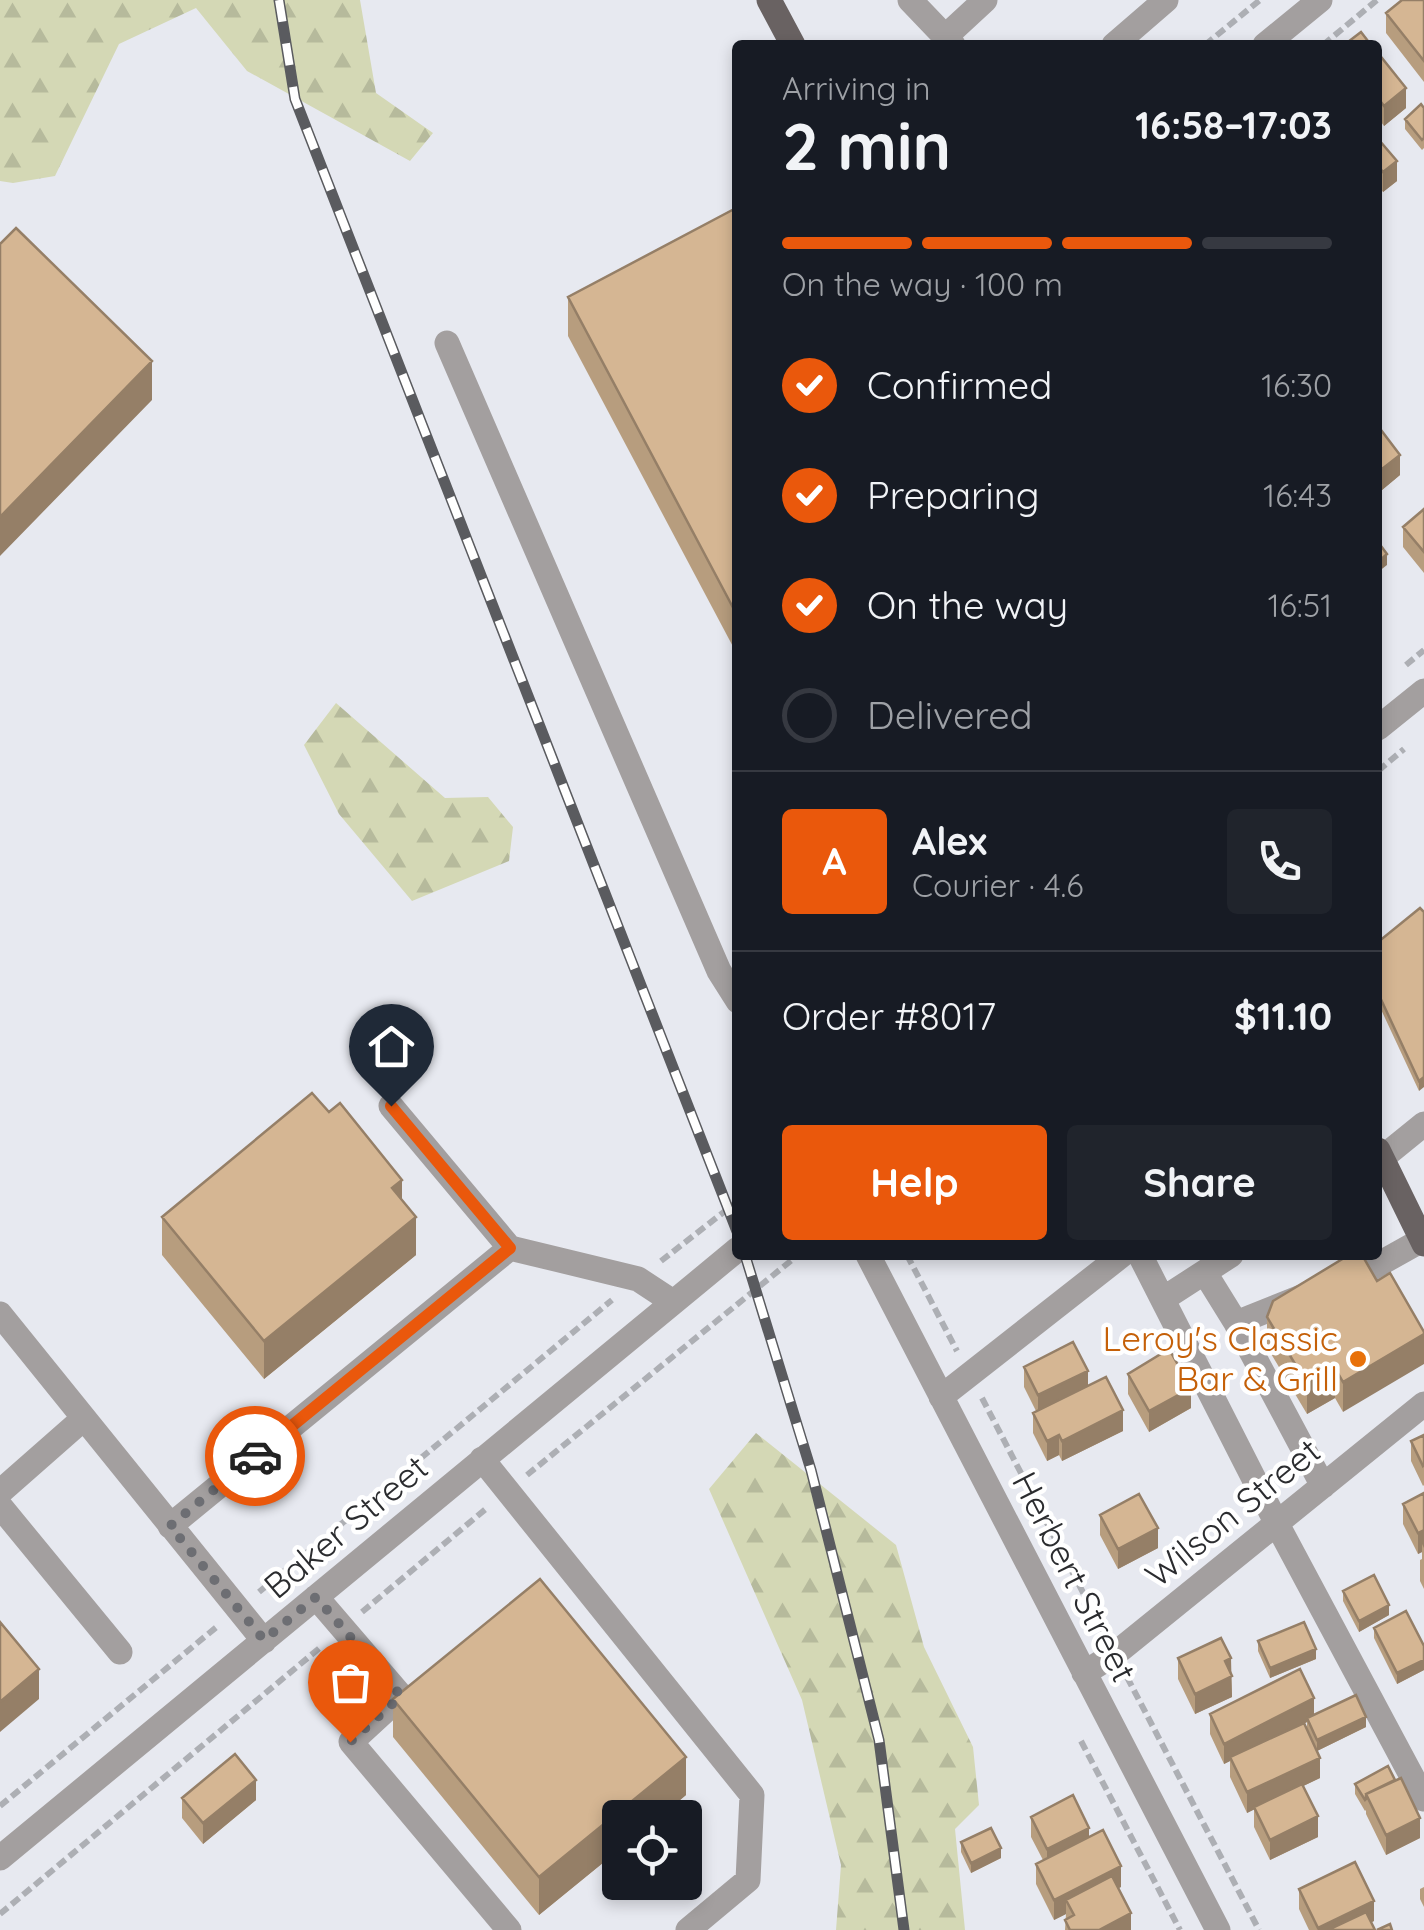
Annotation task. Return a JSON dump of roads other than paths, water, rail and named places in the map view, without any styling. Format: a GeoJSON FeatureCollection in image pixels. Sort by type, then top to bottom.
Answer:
{"type":"FeatureCollection","features":[{"type":"Feature","properties":{"kind":"main road"},"geometry":{"type":"LineString","coordinates":[[769,0],[790,40]]}},
{"type":"Feature","properties":{"kind":"main road"},"geometry":{"type":"LineString","coordinates":[[1382,1157],[1416,1204],[1423,1242]]}},
{"type":"Feature","properties":{"kind":"street"},"geometry":{"type":"LineString","coordinates":[[910,0],[948,40]]}},
{"type":"Feature","properties":{"kind":"street"},"geometry":{"type":"LineString","coordinates":[[950,40],[985,0]]}},
{"type":"Feature","properties":{"kind":"street"},"geometry":{"type":"LineString","coordinates":[[1120,40],[1166,0]]}},
{"type":"Feature","properties":{"kind":"street"},"geometry":{"type":"LineString","coordinates":[[1271,40],[1320,0]]}},
{"type":"Feature","properties":{"kind":"street"},"geometry":{"type":"LineString","coordinates":[[447,342],[666,852],[719,971],[732,988]]}},
{"type":"Feature","properties":{"kind":"street"},"geometry":{"type":"LineString","coordinates":[[1382,725],[1424,691]]}},
{"type":"Feature","properties":{"kind":"street"},"geometry":{"type":"LineString","coordinates":[[391,1106],[510,1248],[638,1279],[673,1302]]}},
{"type":"Feature","properties":{"kind":"street"},"geometry":{"type":"LineString","coordinates":[[1382,1151],[1424,1124]]}},
{"type":"Feature","properties":{"kind":"street"},"geometry":{"type":"LineString","coordinates":[[1236,1323],[1372,1268],[1423,1242]]}},
{"type":"Feature","properties":{"kind":"street"},"geometry":{"type":"LineString","coordinates":[[170,1526],[510,1248]]}},
{"type":"Feature","properties":{"kind":"street","name":"Baker Street"},"geometry":{"type":"LineString","coordinates":[[0,1858],[732,1254]]}},
{"type":"Feature","properties":{"kind":"street","name":"Herbert Street"},"geometry":{"type":"LineString","coordinates":[[871,1260],[1218,1930]]}},
{"type":"Feature","properties":{"kind":"street"},"geometry":{"type":"LineString","coordinates":[[942,1397],[1116,1260]]}},
{"type":"Feature","properties":{"kind":"street"},"geometry":{"type":"LineString","coordinates":[[1143,1260],[1276,1524],[1424,1799]]}},
{"type":"Feature","properties":{"kind":"street"},"geometry":{"type":"LineString","coordinates":[[1163,1299],[1224,1260]]}},
{"type":"Feature","properties":{"kind":"street"},"geometry":{"type":"LineString","coordinates":[[1205,1274],[1236,1323],[1323,1486]]}},
{"type":"Feature","properties":{"kind":"street"},"geometry":{"type":"LineString","coordinates":[[0,1314],[264,1640]]}},
{"type":"Feature","properties":{"kind":"street","name":"Wilson Street"},"geometry":{"type":"LineString","coordinates":[[1084,1673],[1115,1654],[1424,1404]]}},
{"type":"Feature","properties":{"kind":"street"},"geometry":{"type":"LineString","coordinates":[[0,1492],[84,1420]]}},
{"type":"Feature","properties":{"kind":"street"},"geometry":{"type":"LineString","coordinates":[[482,1459],[752,1795],[748,1880],[688,1930]]}},
{"type":"Feature","properties":{"kind":"street"},"geometry":{"type":"LineString","coordinates":[[0,1506],[120,1652]]}},
{"type":"Feature","properties":{"kind":"street"},"geometry":{"type":"LineString","coordinates":[[316,1597],[401,1696],[350,1742],[509,1930]]}},
{"type":"Feature","properties":{"kind":"railway"},"geometry":{"type":"LineString","coordinates":[[279,0],[295,99],[732,1219]]}},
{"type":"Feature","properties":{"kind":"railway"},"geometry":{"type":"LineString","coordinates":[[747,1260],[811,1470],[879,1740],[904,1930]]}},
{"type":"Feature","properties":{"kind":"place","name":"Leroy's Classic Bar & Grill"},"geometry":{"type":"Point","coordinates":[1358,1359]}}]}
